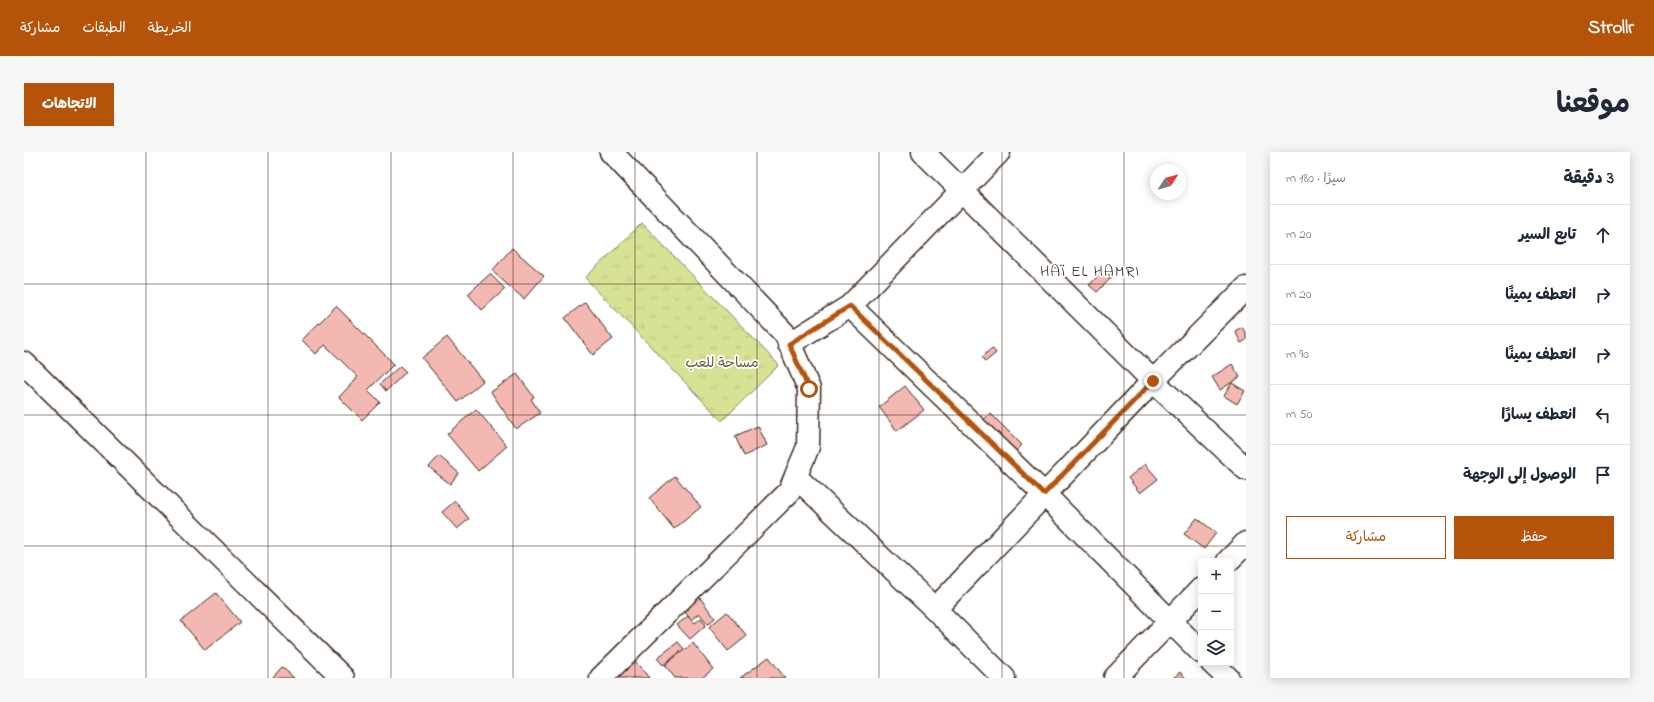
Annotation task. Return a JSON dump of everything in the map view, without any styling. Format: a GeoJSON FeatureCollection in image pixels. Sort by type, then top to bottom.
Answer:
{"type":"FeatureCollection","features":[{"type":"Feature","properties":{"kind":"street"},"geometry":{"type":"LineString","coordinates":[[601,678],[789,492],[808,447],[809,389],[786,335],[611,152]]}},
{"type":"Feature","properties":{"kind":"street"},"geometry":{"type":"LineString","coordinates":[[923,152],[1153,381],[1246,469]]}},
{"type":"Feature","properties":{"kind":"street"},"geometry":{"type":"LineString","coordinates":[[789,344],[850,306],[999,152]]}},
{"type":"Feature","properties":{"kind":"street"},"geometry":{"type":"LineString","coordinates":[[935,609],[1153,381],[1246,288]]}},
{"type":"Feature","properties":{"kind":"street"},"geometry":{"type":"LineString","coordinates":[[850,306],[1044,494],[1198,649]]}},
{"type":"Feature","properties":{"kind":"street"},"geometry":{"type":"LineString","coordinates":[[24,363],[343,678]]}},
{"type":"Feature","properties":{"kind":"street"},"geometry":{"type":"LineString","coordinates":[[796,477],[935,609],[1004,678]]}},
{"type":"Feature","properties":{"kind":"street"},"geometry":{"type":"LineString","coordinates":[[1231,558],[1246,543]]}},
{"type":"Feature","properties":{"kind":"street"},"geometry":{"type":"LineString","coordinates":[[1115,678],[1198,592]]}},
{"type":"Feature","properties":{"kind":"street"},"geometry":{"type":"LineString","coordinates":[[1215,666],[1228,678]]}},
{"type":"Feature","properties":{"kind":"green space","name":"مساحة للعب"},"geometry":{"type":"Polygon","coordinates":[[[642,223],[779,365],[722,421],[585,278],[642,223]]]}},
{"type":"Feature","properties":{"kind":"building"},"geometry":{"type":"Polygon","coordinates":[[[512,248],[544,276],[524,299],[492,271],[512,248]]]}},
{"type":"Feature","properties":{"kind":"building"},"geometry":{"type":"Polygon","coordinates":[[[1104,270],[1112,277],[1097,292],[1089,285],[1104,270]]]}},
{"type":"Feature","properties":{"kind":"building"},"geometry":{"type":"Polygon","coordinates":[[[490,274],[505,289],[482,310],[468,294],[490,274]]]}},
{"type":"Feature","properties":{"kind":"building"},"geometry":{"type":"Polygon","coordinates":[[[585,302],[613,339],[593,355],[565,318],[585,302]]]}},
{"type":"Feature","properties":{"kind":"building"},"geometry":{"type":"Polygon","coordinates":[[[336,306],[394,364],[368,390],[380,402],[362,420],[339,397],[358,377],[325,345],[316,354],[302,340],[336,306]]]}},
{"type":"Feature","properties":{"kind":"building"},"geometry":{"type":"Polygon","coordinates":[[[1242,327],[1246,334],[1246,340],[1241,343],[1235,331],[1242,327]]]}},
{"type":"Feature","properties":{"kind":"building"},"geometry":{"type":"Polygon","coordinates":[[[447,337],[483,381],[458,402],[422,358],[447,337]]]}},
{"type":"Feature","properties":{"kind":"building"},"geometry":{"type":"Polygon","coordinates":[[[992,348],[996,353],[985,362],[982,357],[992,348]]]}},
{"type":"Feature","properties":{"kind":"building"},"geometry":{"type":"Polygon","coordinates":[[[1232,364],[1240,377],[1220,390],[1212,377],[1232,364]]]}},
{"type":"Feature","properties":{"kind":"building"},"geometry":{"type":"Polygon","coordinates":[[[400,366],[406,372],[386,391],[380,384],[400,366]]]}},
{"type":"Feature","properties":{"kind":"building"},"geometry":{"type":"Polygon","coordinates":[[[517,374],[534,397],[531,399],[540,413],[516,429],[491,392],[517,374]]]}},
{"type":"Feature","properties":{"kind":"building"},"geometry":{"type":"Polygon","coordinates":[[[1232,383],[1245,391],[1237,404],[1224,396],[1232,383]]]}},
{"type":"Feature","properties":{"kind":"building"},"geometry":{"type":"Polygon","coordinates":[[[905,386],[924,410],[897,431],[879,407],[905,386]]]}},
{"type":"Feature","properties":{"kind":"building"},"geometry":{"type":"Polygon","coordinates":[[[476,409],[507,446],[478,471],[447,434],[476,409]]]}},
{"type":"Feature","properties":{"kind":"building"},"geometry":{"type":"Polygon","coordinates":[[[990,413],[1022,445],[1011,457],[979,425],[990,413]]]}},
{"type":"Feature","properties":{"kind":"building"},"geometry":{"type":"Polygon","coordinates":[[[758,426],[767,445],[744,456],[735,436],[758,426]]]}},
{"type":"Feature","properties":{"kind":"building"},"geometry":{"type":"Polygon","coordinates":[[[439,456],[459,473],[450,484],[429,467],[439,456]]]}},
{"type":"Feature","properties":{"kind":"building"},"geometry":{"type":"Polygon","coordinates":[[[1145,464],[1158,479],[1140,493],[1128,478],[1145,464]]]}},
{"type":"Feature","properties":{"kind":"building"},"geometry":{"type":"Polygon","coordinates":[[[675,476],[701,507],[674,529],[649,498],[675,476]]]}},
{"type":"Feature","properties":{"kind":"building"},"geometry":{"type":"Polygon","coordinates":[[[455,501],[469,519],[457,529],[442,512],[455,501]]]}},
{"type":"Feature","properties":{"kind":"building"},"geometry":{"type":"Polygon","coordinates":[[[1197,518],[1216,533],[1204,549],[1184,534],[1197,518]]]}},
{"type":"Feature","properties":{"kind":"building"},"geometry":{"type":"Polygon","coordinates":[[[695,591],[715,618],[708,624],[699,613],[691,620],[679,604],[695,591]]]}},
{"type":"Feature","properties":{"kind":"building"},"geometry":{"type":"Polygon","coordinates":[[[216,593],[240,622],[205,650],[181,621],[216,593]]]}},
{"type":"Feature","properties":{"kind":"building"},"geometry":{"type":"Polygon","coordinates":[[[727,612],[747,636],[728,651],[709,627],[727,612]]]}},
{"type":"Feature","properties":{"kind":"building"},"geometry":{"type":"Polygon","coordinates":[[[688,616],[695,623],[701,618],[706,625],[690,639],[677,625],[688,616]]]}},
{"type":"Feature","properties":{"kind":"building"},"geometry":{"type":"Polygon","coordinates":[[[678,642],[684,649],[663,665],[657,658],[678,642]]]}},
{"type":"Feature","properties":{"kind":"building"},"geometry":{"type":"Polygon","coordinates":[[[693,643],[713,669],[702,678],[675,678],[665,665],[693,643]]]}},
{"type":"Feature","properties":{"kind":"building"},"geometry":{"type":"Polygon","coordinates":[[[769,657],[785,678],[740,678],[769,657]]]}},
{"type":"Feature","properties":{"kind":"building"},"geometry":{"type":"Polygon","coordinates":[[[635,661],[649,678],[615,678],[635,661]]]}},
{"type":"Feature","properties":{"kind":"building"},"geometry":{"type":"Polygon","coordinates":[[[282,667],[294,678],[272,678],[282,667]]]}},
{"type":"Feature","properties":{"kind":"building"},"geometry":{"type":"Polygon","coordinates":[[[1180,672],[1186,678],[1173,678],[1180,672]]]}},
{"type":"Feature","properties":{"kind":"district","name":"HAÏ EL HAMRI"},"geometry":{"type":"Point","coordinates":[1090,272]}},
{"type":"Feature","properties":{"kind":"route"},"geometry":{"type":"LineString","coordinates":[[809,389],[789,344],[850,306],[1044,494],[1153,381]]}}]}
